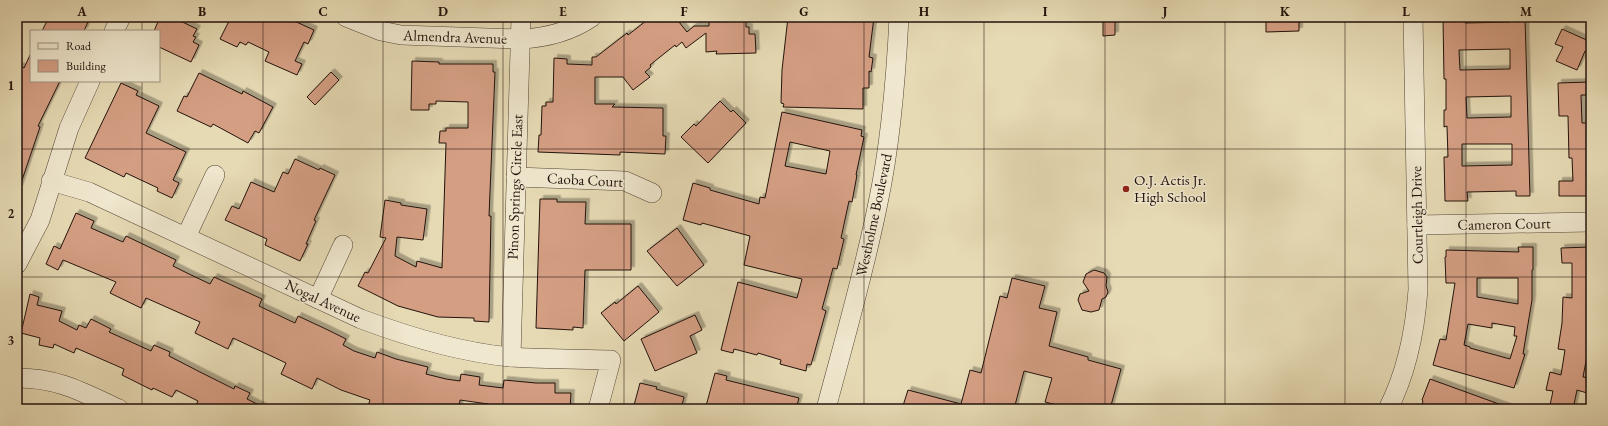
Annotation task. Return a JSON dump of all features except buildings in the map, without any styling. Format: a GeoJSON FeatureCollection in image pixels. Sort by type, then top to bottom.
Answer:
{"type":"FeatureCollection","features":[{"type":"Feature","properties":{"kind":"street"},"geometry":{"type":"LineString","coordinates":[[114,30],[121,17]]}},
{"type":"Feature","properties":{"kind":"street","name":"Almendra Avenue"},"geometry":{"type":"LineString","coordinates":[[346,17],[380,31],[401,35],[520,39],[554,35],[572,29],[592,17]]}},
{"type":"Feature","properties":{"kind":"street","name":"Pinon Springs Circle East"},"geometry":{"type":"LineString","coordinates":[[510,356],[521,17]]}},
{"type":"Feature","properties":{"kind":"street","name":"Westholme Boulevard"},"geometry":{"type":"LineString","coordinates":[[826,409],[865,263],[879,202],[889,141],[894,95],[899,17]]}},
{"type":"Feature","properties":{"kind":"street","name":"Courtleigh Drive"},"geometry":{"type":"LineString","coordinates":[[1388,409],[1402,376],[1410,346],[1416,316],[1418,290],[1413,17]]}},
{"type":"Feature","properties":{"kind":"street"},"geometry":{"type":"LineString","coordinates":[[17,264],[40,220],[68,128],[90,82]]}},
{"type":"Feature","properties":{"kind":"street"},"geometry":{"type":"LineString","coordinates":[[186,237],[215,175]]}},
{"type":"Feature","properties":{"kind":"street","name":"Caoba Court"},"geometry":{"type":"LineString","coordinates":[[516,177],[625,181],[652,192]]}},
{"type":"Feature","properties":{"kind":"street","name":"Nogal Avenue"},"geometry":{"type":"LineString","coordinates":[[51,181],[89,192],[360,319],[400,333],[461,349],[510,356],[611,360],[598,409]]}},
{"type":"Feature","properties":{"kind":"street","name":"Cameron Court"},"geometry":{"type":"LineString","coordinates":[[1417,225],[1591,222]]}},
{"type":"Feature","properties":{"kind":"street"},"geometry":{"type":"LineString","coordinates":[[318,299],[343,245]]}},
{"type":"Feature","properties":{"kind":"street"},"geometry":{"type":"LineString","coordinates":[[17,378],[50,380],[68,385],[119,409]]}},
{"type":"Feature","properties":{"kind":"place","name":"O.J. Actis Jr. High School"},"geometry":{"type":"Point","coordinates":[1126,189]}}]}
